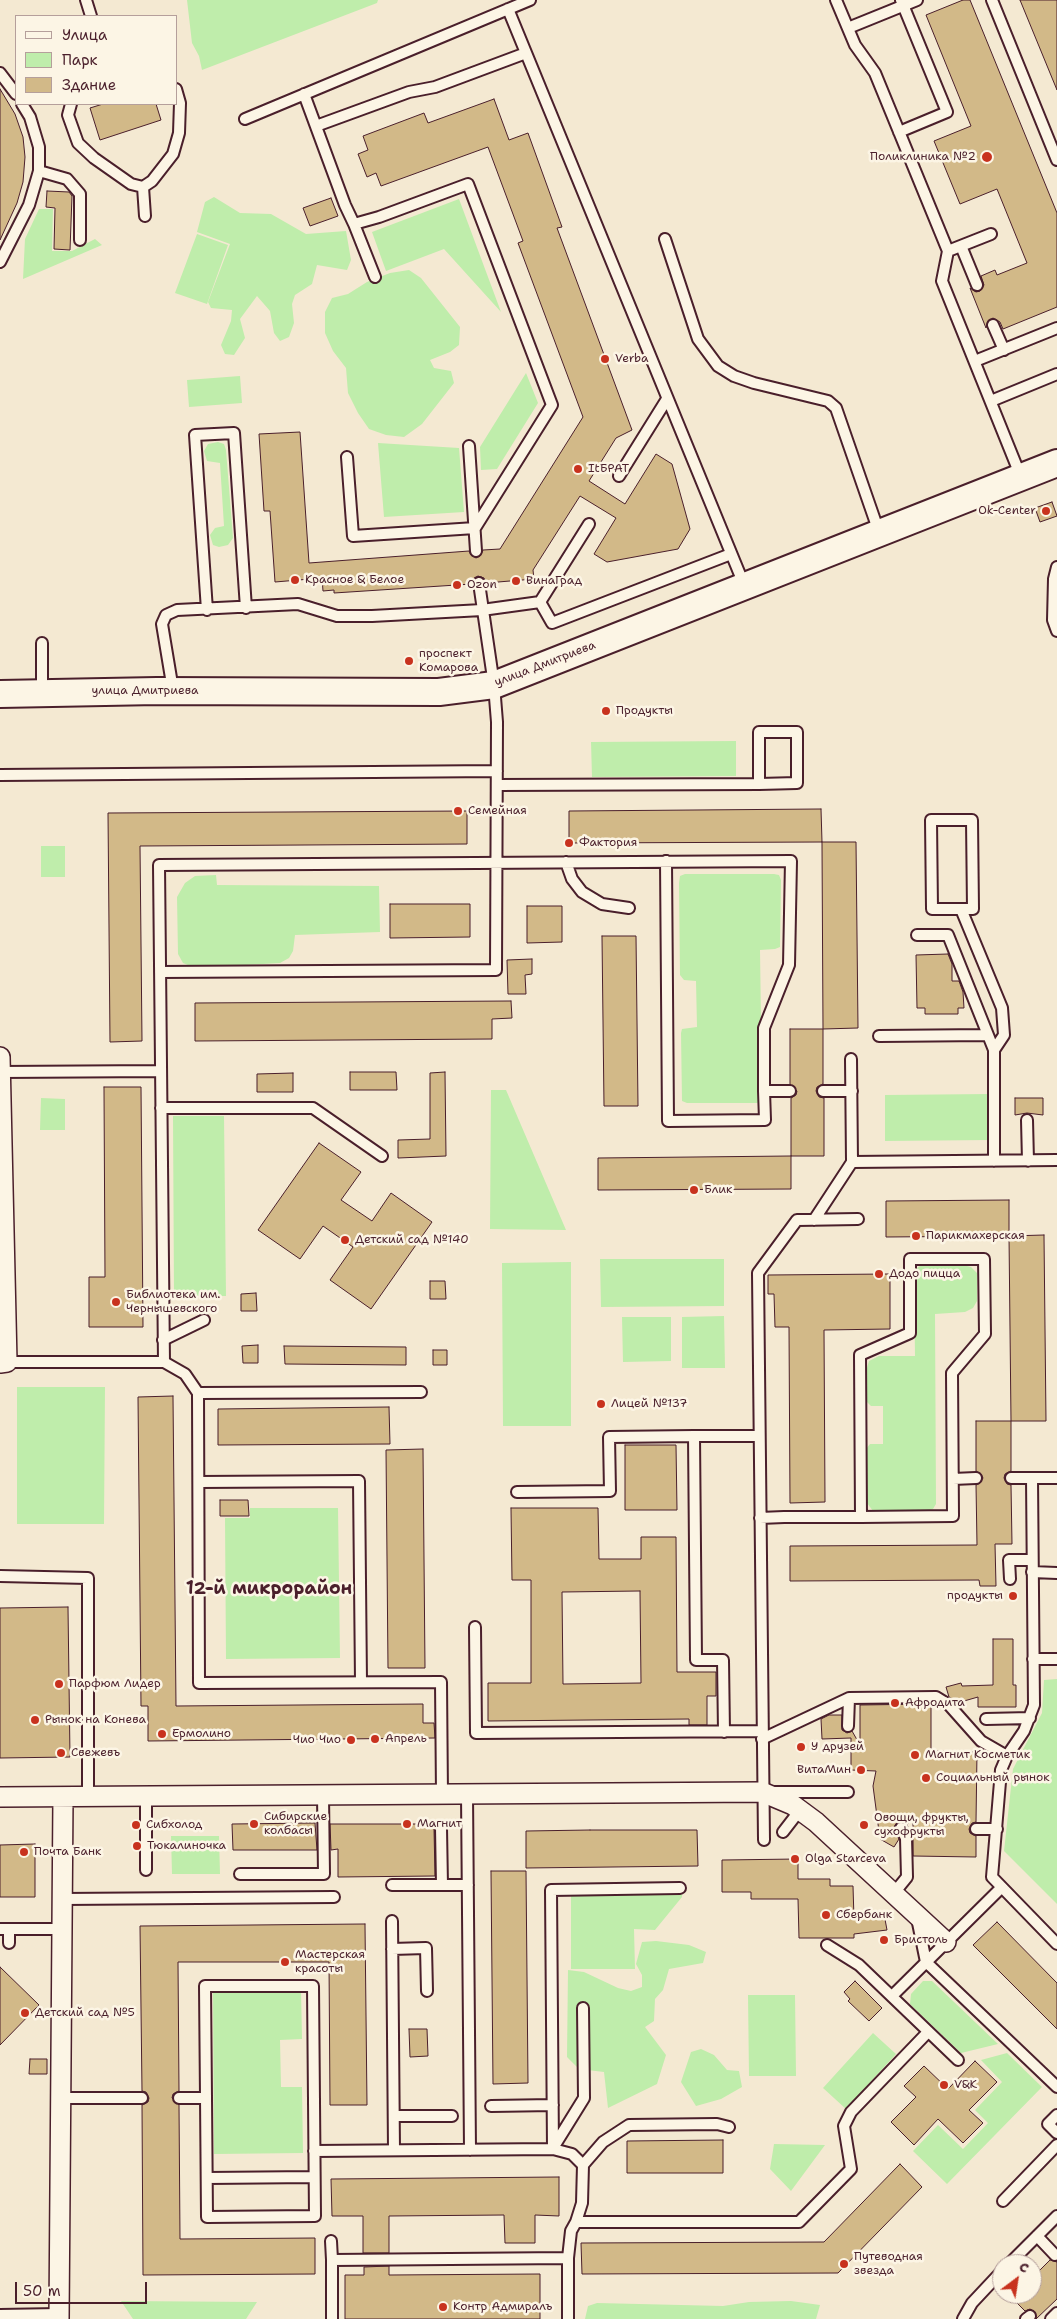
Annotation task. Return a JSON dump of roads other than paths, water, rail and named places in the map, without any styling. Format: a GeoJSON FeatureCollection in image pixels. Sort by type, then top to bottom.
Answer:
{"type":"FeatureCollection","features":[{"type":"Feature","properties":{"kind":"main road","name":"улица Дмитриева"},"geometry":{"type":"LineString","coordinates":[[0,694],[173,691],[439,692],[494,685],[1022,478],[1054,468]]}},
{"type":"Feature","properties":{"kind":"street"},"geometry":{"type":"LineString","coordinates":[[0,1057],[3,1362]]}},
{"type":"Feature","properties":{"kind":"street"},"geometry":{"type":"LineString","coordinates":[[0,1798],[762,1792],[800,1810],[816,1822],[946,1942]]}},
{"type":"Feature","properties":{"kind":"street"},"geometry":{"type":"LineString","coordinates":[[59,2317],[63,1797]]}},
{"type":"Feature","properties":{"kind":"lane"},"geometry":{"type":"LineString","coordinates":[[86,0],[91,15]]}},
{"type":"Feature","properties":{"kind":"lane"},"geometry":{"type":"LineString","coordinates":[[245,119],[530,0]]}},
{"type":"Feature","properties":{"kind":"lane"},"geometry":{"type":"LineString","coordinates":[[836,0],[855,45],[875,74],[948,251],[942,281],[1022,478]]}},
{"type":"Feature","properties":{"kind":"lane"},"geometry":{"type":"LineString","coordinates":[[848,28],[902,3],[917,0]]}},
{"type":"Feature","properties":{"kind":"lane"},"geometry":{"type":"LineString","coordinates":[[992,0],[1057,160]]}},
{"type":"Feature","properties":{"kind":"lane"},"geometry":{"type":"LineString","coordinates":[[899,132],[947,112],[902,3]]}},
{"type":"Feature","properties":{"kind":"lane"},"geometry":{"type":"LineString","coordinates":[[508,9],[745,587]]}},
{"type":"Feature","properties":{"kind":"lane"},"geometry":{"type":"LineString","coordinates":[[316,126],[409,92],[435,88],[526,53]]}},
{"type":"Feature","properties":{"kind":"lane"},"geometry":{"type":"LineString","coordinates":[[0,73],[15,93]]}},
{"type":"Feature","properties":{"kind":"lane"},"geometry":{"type":"LineString","coordinates":[[304,94],[344,205],[354,224],[375,277]]}},
{"type":"Feature","properties":{"kind":"lane"},"geometry":{"type":"LineString","coordinates":[[71,105],[68,114],[78,143],[94,158],[131,184],[143,187],[152,181],[172,154],[179,133],[180,103],[178,96]]}},
{"type":"Feature","properties":{"kind":"lane"},"geometry":{"type":"LineString","coordinates":[[0,262],[29,205],[39,171],[39,147],[30,117],[23,105]]}},
{"type":"Feature","properties":{"kind":"lane"},"geometry":{"type":"LineString","coordinates":[[39,171],[66,179],[80,194],[80,240]]}},
{"type":"Feature","properties":{"kind":"lane"},"geometry":{"type":"LineString","coordinates":[[354,224],[379,217],[468,184],[552,405],[475,528]]}},
{"type":"Feature","properties":{"kind":"lane"},"geometry":{"type":"LineString","coordinates":[[143,187],[145,216]]}},
{"type":"Feature","properties":{"kind":"lane"},"geometry":{"type":"LineString","coordinates":[[948,251],[991,234]]}},
{"type":"Feature","properties":{"kind":"lane"},"geometry":{"type":"LineString","coordinates":[[665,239],[698,339],[718,366],[734,376],[754,383],[828,401],[836,408],[880,534]]}},
{"type":"Feature","properties":{"kind":"lane"},"geometry":{"type":"LineString","coordinates":[[961,246],[977,285]]}},
{"type":"Feature","properties":{"kind":"lane"},"geometry":{"type":"LineString","coordinates":[[993,325],[1004,350]]}},
{"type":"Feature","properties":{"kind":"lane"},"geometry":{"type":"LineString","coordinates":[[975,361],[1057,328]]}},
{"type":"Feature","properties":{"kind":"lane"},"geometry":{"type":"LineString","coordinates":[[991,401],[1057,374]]}},
{"type":"Feature","properties":{"kind":"lane"},"geometry":{"type":"LineString","coordinates":[[619,476],[667,399]]}},
{"type":"Feature","properties":{"kind":"lane"},"geometry":{"type":"LineString","coordinates":[[207,610],[195,435],[234,433],[246,608]]}},
{"type":"Feature","properties":{"kind":"lane"},"geometry":{"type":"LineString","coordinates":[[469,446],[476,551]]}},
{"type":"Feature","properties":{"kind":"lane"},"geometry":{"type":"LineString","coordinates":[[347,457],[353,536],[475,528]]}},
{"type":"Feature","properties":{"kind":"lane"},"geometry":{"type":"LineString","coordinates":[[540,602],[589,524]]}},
{"type":"Feature","properties":{"kind":"lane"},"geometry":{"type":"LineString","coordinates":[[540,602],[552,623],[731,554]]}},
{"type":"Feature","properties":{"kind":"lane"},"geometry":{"type":"LineString","coordinates":[[1057,567],[1054,579],[1053,620],[1057,632]]}},
{"type":"Feature","properties":{"kind":"lane"},"geometry":{"type":"LineString","coordinates":[[160,972],[496,970],[495,863],[498,785],[494,685],[479,583]]}},
{"type":"Feature","properties":{"kind":"lane"},"geometry":{"type":"LineString","coordinates":[[173,691],[162,624],[166,615],[177,610],[298,604],[344,616],[482,610],[540,602]]}},
{"type":"Feature","properties":{"kind":"lane"},"geometry":{"type":"LineString","coordinates":[[42,643],[42,692]]}},
{"type":"Feature","properties":{"kind":"lane"},"geometry":{"type":"LineString","coordinates":[[498,785],[759,784],[797,783],[797,732],[759,732],[759,784]]}},
{"type":"Feature","properties":{"kind":"lane"},"geometry":{"type":"LineString","coordinates":[[0,775],[497,771]]}},
{"type":"Feature","properties":{"kind":"lane"},"geometry":{"type":"LineString","coordinates":[[931,820],[972,820],[973,909],[961,909],[932,909],[931,820]]}},
{"type":"Feature","properties":{"kind":"lane"},"geometry":{"type":"LineString","coordinates":[[164,1362],[159,865],[791,861],[789,965],[764,1028],[765,1120],[668,1121],[666,862]]}},
{"type":"Feature","properties":{"kind":"lane"},"geometry":{"type":"LineString","coordinates":[[566,862],[572,879],[582,892],[602,904],[629,908]]}},
{"type":"Feature","properties":{"kind":"lane"},"geometry":{"type":"LineString","coordinates":[[961,909],[1002,1008],[1004,1035],[994,1050]]}},
{"type":"Feature","properties":{"kind":"lane"},"geometry":{"type":"LineString","coordinates":[[917,935],[948,934],[994,1050],[994,1161]]}},
{"type":"Feature","properties":{"kind":"lane"},"geometry":{"type":"LineString","coordinates":[[879,1036],[987,1035]]}},
{"type":"Feature","properties":{"kind":"lane"},"geometry":{"type":"LineString","coordinates":[[814,1220],[852,1162],[851,1058]]}},
{"type":"Feature","properties":{"kind":"lane"},"geometry":{"type":"LineString","coordinates":[[0,1072],[161,1071]]}},
{"type":"Feature","properties":{"kind":"lane"},"geometry":{"type":"LineString","coordinates":[[764,1091],[790,1091]]}},
{"type":"Feature","properties":{"kind":"lane"},"geometry":{"type":"LineString","coordinates":[[824,1091],[852,1091]]}},
{"type":"Feature","properties":{"kind":"lane"},"geometry":{"type":"LineString","coordinates":[[162,1108],[313,1108],[382,1156]]}},
{"type":"Feature","properties":{"kind":"lane"},"geometry":{"type":"LineString","coordinates":[[1028,1120],[1028,1161]]}},
{"type":"Feature","properties":{"kind":"lane"},"geometry":{"type":"LineString","coordinates":[[852,1162],[1057,1160]]}},
{"type":"Feature","properties":{"kind":"lane"},"geometry":{"type":"LineString","coordinates":[[764,1840],[758,1273],[797,1220],[858,1220]]}},
{"type":"Feature","properties":{"kind":"lane"},"geometry":{"type":"LineString","coordinates":[[760,1518],[861,1517],[953,1516],[952,1373],[985,1334],[984,1259],[910,1260],[910,1333],[860,1355],[861,1517]]}},
{"type":"Feature","properties":{"kind":"lane"},"geometry":{"type":"LineString","coordinates":[[164,1340],[204,1320]]}},
{"type":"Feature","properties":{"kind":"lane"},"geometry":{"type":"LineString","coordinates":[[3,1362],[164,1362],[185,1374],[198,1393],[200,1683],[441,1682],[442,1795]]}},
{"type":"Feature","properties":{"kind":"lane"},"geometry":{"type":"LineString","coordinates":[[198,1393],[421,1392]]}},
{"type":"Feature","properties":{"kind":"lane"},"geometry":{"type":"LineString","coordinates":[[517,1492],[610,1492],[609,1436],[759,1436]]}},
{"type":"Feature","properties":{"kind":"lane"},"geometry":{"type":"LineString","coordinates":[[694,1436],[696,1660],[723,1660],[724,1732]]}},
{"type":"Feature","properties":{"kind":"lane"},"geometry":{"type":"LineString","coordinates":[[952,1478],[976,1478]]}},
{"type":"Feature","properties":{"kind":"lane"},"geometry":{"type":"LineString","coordinates":[[1011,1478],[1057,1478]]}},
{"type":"Feature","properties":{"kind":"lane"},"geometry":{"type":"LineString","coordinates":[[1032,1478],[1034,1705],[1030,1718],[1015,1746],[1007,1756],[1001,1770],[992,1877],[1057,1944]]}},
{"type":"Feature","properties":{"kind":"lane"},"geometry":{"type":"LineString","coordinates":[[199,1482],[359,1481],[361,1682]]}},
{"type":"Feature","properties":{"kind":"lane"},"geometry":{"type":"LineString","coordinates":[[1010,1579],[1009,1560],[1032,1560]]}},
{"type":"Feature","properties":{"kind":"lane"},"geometry":{"type":"LineString","coordinates":[[1032,1572],[1057,1573]]}},
{"type":"Feature","properties":{"kind":"lane"},"geometry":{"type":"LineString","coordinates":[[0,1576],[88,1578],[88,1797]]}},
{"type":"Feature","properties":{"kind":"lane"},"geometry":{"type":"LineString","coordinates":[[475,1627],[476,1733],[724,1732],[762,1735],[848,1698],[936,1697],[949,1705],[980,1741],[1007,1756]]}},
{"type":"Feature","properties":{"kind":"lane"},"geometry":{"type":"LineString","coordinates":[[1033,1660],[1057,1659]]}},
{"type":"Feature","properties":{"kind":"lane"},"geometry":{"type":"LineString","coordinates":[[848,1698],[848,1726]]}},
{"type":"Feature","properties":{"kind":"lane"},"geometry":{"type":"LineString","coordinates":[[986,1718],[1030,1718]]}},
{"type":"Feature","properties":{"kind":"lane"},"geometry":{"type":"LineString","coordinates":[[762,1792],[848,1792]]}},
{"type":"Feature","properties":{"kind":"lane"},"geometry":{"type":"LineString","coordinates":[[467,1794],[470,2150]]}},
{"type":"Feature","properties":{"kind":"lane"},"geometry":{"type":"LineString","coordinates":[[240,1874],[324,1874],[323,1795]]}},
{"type":"Feature","properties":{"kind":"lane"},"geometry":{"type":"LineString","coordinates":[[146,1796],[146,1870]]}},
{"type":"Feature","properties":{"kind":"lane"},"geometry":{"type":"LineString","coordinates":[[783,1832],[800,1810]]}},
{"type":"Feature","properties":{"kind":"lane"},"geometry":{"type":"LineString","coordinates":[[441,1828],[442,1885]]}},
{"type":"Feature","properties":{"kind":"lane"},"geometry":{"type":"LineString","coordinates":[[894,1893],[907,1877],[906,1838],[901,1828]]}},
{"type":"Feature","properties":{"kind":"lane"},"geometry":{"type":"LineString","coordinates":[[976,1829],[997,1829]]}},
{"type":"Feature","properties":{"kind":"lane"},"geometry":{"type":"LineString","coordinates":[[392,1885],[468,1885]]}},
{"type":"Feature","properties":{"kind":"lane"},"geometry":{"type":"LineString","coordinates":[[553,2149],[551,1890],[680,1888]]}},
{"type":"Feature","properties":{"kind":"lane"},"geometry":{"type":"LineString","coordinates":[[892,1996],[1001,1888]]}},
{"type":"Feature","properties":{"kind":"lane"},"geometry":{"type":"LineString","coordinates":[[62,1899],[334,1897]]}},
{"type":"Feature","properties":{"kind":"lane"},"geometry":{"type":"LineString","coordinates":[[917,1914],[926,1962],[1057,2087]]}},
{"type":"Feature","properties":{"kind":"lane"},"geometry":{"type":"LineString","coordinates":[[392,1921],[394,2150]]}},
{"type":"Feature","properties":{"kind":"lane"},"geometry":{"type":"LineString","coordinates":[[9,1943],[5,1929],[62,1929]]}},
{"type":"Feature","properties":{"kind":"lane"},"geometry":{"type":"LineString","coordinates":[[826,1945],[859,1965],[958,2060]]}},
{"type":"Feature","properties":{"kind":"lane"},"geometry":{"type":"LineString","coordinates":[[392,1949],[426,1948],[426,1991]]}},
{"type":"Feature","properties":{"kind":"lane"},"geometry":{"type":"LineString","coordinates":[[205,1986],[313,1986],[314,2151],[315,2216],[207,2217],[205,1986]]}},
{"type":"Feature","properties":{"kind":"lane"},"geometry":{"type":"LineString","coordinates":[[553,2149],[584,2098],[583,2008]]}},
{"type":"Feature","properties":{"kind":"lane"},"geometry":{"type":"LineString","coordinates":[[576,2222],[799,2222],[850,2169],[844,2126],[851,2112],[928,2032]]}},
{"type":"Feature","properties":{"kind":"lane"},"geometry":{"type":"LineString","coordinates":[[61,2098],[142,2098]]}},
{"type":"Feature","properties":{"kind":"lane"},"geometry":{"type":"LineString","coordinates":[[179,2098],[206,2098]]}},
{"type":"Feature","properties":{"kind":"lane"},"geometry":{"type":"LineString","coordinates":[[491,2106],[553,2105]]}},
{"type":"Feature","properties":{"kind":"lane"},"geometry":{"type":"LineString","coordinates":[[1057,2115],[1048,2124],[1057,2133]]}},
{"type":"Feature","properties":{"kind":"lane"},"geometry":{"type":"LineString","coordinates":[[394,2116],[452,2116]]}},
{"type":"Feature","properties":{"kind":"lane"},"geometry":{"type":"LineString","coordinates":[[568,2319],[568,2258],[571,2232],[582,2203],[584,2165],[603,2142],[629,2125],[717,2124],[729,2127]]}},
{"type":"Feature","properties":{"kind":"lane"},"geometry":{"type":"LineString","coordinates":[[1003,2201],[1057,2145]]}},
{"type":"Feature","properties":{"kind":"lane"},"geometry":{"type":"LineString","coordinates":[[314,2151],[553,2149],[572,2154],[584,2165]]}},
{"type":"Feature","properties":{"kind":"lane"},"geometry":{"type":"LineString","coordinates":[[207,2178],[314,2177]]}},
{"type":"Feature","properties":{"kind":"lane"},"geometry":{"type":"LineString","coordinates":[[1019,2254],[1057,2216]]}},
{"type":"Feature","properties":{"kind":"lane"},"geometry":{"type":"LineString","coordinates":[[1037,2236],[1055,2255]]}},
{"type":"Feature","properties":{"kind":"lane"},"geometry":{"type":"LineString","coordinates":[[331,2241],[332,2319]]}},
{"type":"Feature","properties":{"kind":"lane"},"geometry":{"type":"LineString","coordinates":[[332,2260],[568,2258]]}},
{"type":"Feature","properties":{"kind":"lane"},"geometry":{"type":"LineString","coordinates":[[962,2319],[972,2303],[992,2282]]}},
{"type":"Feature","properties":{"kind":"lane"},"geometry":{"type":"LineString","coordinates":[[1051,2319],[1057,2313]]}},
{"type":"Feature","properties":{"kind":"lane"},"geometry":{"type":"LineString","coordinates":[[0,2315],[59,2317]]}},
{"type":"Feature","properties":{"kind":"place","name":"Поликлиника №2"},"geometry":{"type":"Point","coordinates":[987,157]}},
{"type":"Feature","properties":{"kind":"place","name":"Verba"},"geometry":{"type":"Point","coordinates":[605,359]}},
{"type":"Feature","properties":{"kind":"place","name":"ItБРАТ"},"geometry":{"type":"Point","coordinates":[578,469]}},
{"type":"Feature","properties":{"kind":"place","name":"Ok-Center"},"geometry":{"type":"Point","coordinates":[1046,511]}},
{"type":"Feature","properties":{"kind":"place","name":"Красное & Белое"},"geometry":{"type":"Point","coordinates":[295,580]}},
{"type":"Feature","properties":{"kind":"place","name":"ВинаГрад"},"geometry":{"type":"Point","coordinates":[516,581]}},
{"type":"Feature","properties":{"kind":"place","name":"Ozon"},"geometry":{"type":"Point","coordinates":[457,585]}},
{"type":"Feature","properties":{"kind":"place","name":"проспект Комарова"},"geometry":{"type":"Point","coordinates":[409,661]}},
{"type":"Feature","properties":{"kind":"place","name":"Продукты"},"geometry":{"type":"Point","coordinates":[606,711]}},
{"type":"Feature","properties":{"kind":"place","name":"Семейная"},"geometry":{"type":"Point","coordinates":[458,811]}},
{"type":"Feature","properties":{"kind":"place","name":"Фактория"},"geometry":{"type":"Point","coordinates":[569,843]}},
{"type":"Feature","properties":{"kind":"place","name":"Блик"},"geometry":{"type":"Point","coordinates":[694,1190]}},
{"type":"Feature","properties":{"kind":"place","name":"Парикмахерская"},"geometry":{"type":"Point","coordinates":[916,1236]}},
{"type":"Feature","properties":{"kind":"place","name":"Детский сад №140"},"geometry":{"type":"Point","coordinates":[345,1240]}},
{"type":"Feature","properties":{"kind":"place","name":"Додо пицца"},"geometry":{"type":"Point","coordinates":[879,1274]}},
{"type":"Feature","properties":{"kind":"place","name":"Библиотека им. Чернышевского"},"geometry":{"type":"Point","coordinates":[116,1302]}},
{"type":"Feature","properties":{"kind":"place","name":"Лицей №137"},"geometry":{"type":"Point","coordinates":[601,1404]}},
{"type":"Feature","properties":{"kind":"place","name":"продукты"},"geometry":{"type":"Point","coordinates":[1013,1596]}},
{"type":"Feature","properties":{"kind":"place","name":"Парфюм Лидер"},"geometry":{"type":"Point","coordinates":[59,1684]}},
{"type":"Feature","properties":{"kind":"place","name":"Афродита"},"geometry":{"type":"Point","coordinates":[895,1703]}},
{"type":"Feature","properties":{"kind":"place","name":"Рынок на Конева"},"geometry":{"type":"Point","coordinates":[35,1720]}},
{"type":"Feature","properties":{"kind":"place","name":"Ермолино"},"geometry":{"type":"Point","coordinates":[162,1734]}},
{"type":"Feature","properties":{"kind":"place","name":"Апрель"},"geometry":{"type":"Point","coordinates":[375,1739]}},
{"type":"Feature","properties":{"kind":"place","name":"Чио Чио"},"geometry":{"type":"Point","coordinates":[351,1740]}},
{"type":"Feature","properties":{"kind":"place","name":"У друзей"},"geometry":{"type":"Point","coordinates":[801,1747]}},
{"type":"Feature","properties":{"kind":"place","name":"Свежевъ"},"geometry":{"type":"Point","coordinates":[61,1753]}},
{"type":"Feature","properties":{"kind":"place","name":"Магнит Косметик"},"geometry":{"type":"Point","coordinates":[915,1755]}},
{"type":"Feature","properties":{"kind":"place","name":"ВитаМин"},"geometry":{"type":"Point","coordinates":[861,1770]}},
{"type":"Feature","properties":{"kind":"place","name":"Социальный рынок"},"geometry":{"type":"Point","coordinates":[926,1778]}},
{"type":"Feature","properties":{"kind":"place","name":"Сибирские колбасы"},"geometry":{"type":"Point","coordinates":[254,1824]}},
{"type":"Feature","properties":{"kind":"place","name":"Магнит"},"geometry":{"type":"Point","coordinates":[407,1824]}},
{"type":"Feature","properties":{"kind":"place","name":"Сибхолод"},"geometry":{"type":"Point","coordinates":[136,1825]}},
{"type":"Feature","properties":{"kind":"place","name":"Овощи, фрукты, сухофрукты"},"geometry":{"type":"Point","coordinates":[864,1825]}},
{"type":"Feature","properties":{"kind":"place","name":"Тюкалиночка"},"geometry":{"type":"Point","coordinates":[137,1846]}},
{"type":"Feature","properties":{"kind":"place","name":"Почта Банк"},"geometry":{"type":"Point","coordinates":[24,1852]}},
{"type":"Feature","properties":{"kind":"place","name":"Olga Starceva"},"geometry":{"type":"Point","coordinates":[795,1859]}},
{"type":"Feature","properties":{"kind":"place","name":"Сбербанк"},"geometry":{"type":"Point","coordinates":[826,1915]}},
{"type":"Feature","properties":{"kind":"place","name":"Бристоль"},"geometry":{"type":"Point","coordinates":[884,1940]}},
{"type":"Feature","properties":{"kind":"place","name":"Мастерская красоты"},"geometry":{"type":"Point","coordinates":[285,1962]}},
{"type":"Feature","properties":{"kind":"place","name":"Детский сад №5"},"geometry":{"type":"Point","coordinates":[25,2013]}},
{"type":"Feature","properties":{"kind":"place","name":"V&K"},"geometry":{"type":"Point","coordinates":[944,2085]}},
{"type":"Feature","properties":{"kind":"place","name":"Путеводная звезда"},"geometry":{"type":"Point","coordinates":[844,2264]}},
{"type":"Feature","properties":{"kind":"place","name":"Контр Адмиралъ"},"geometry":{"type":"Point","coordinates":[443,2307]}},
{"type":"Feature","properties":{"kind":"district","name":"12-й микрорайон"},"geometry":{"type":"Point","coordinates":[269,1589]}}]}
